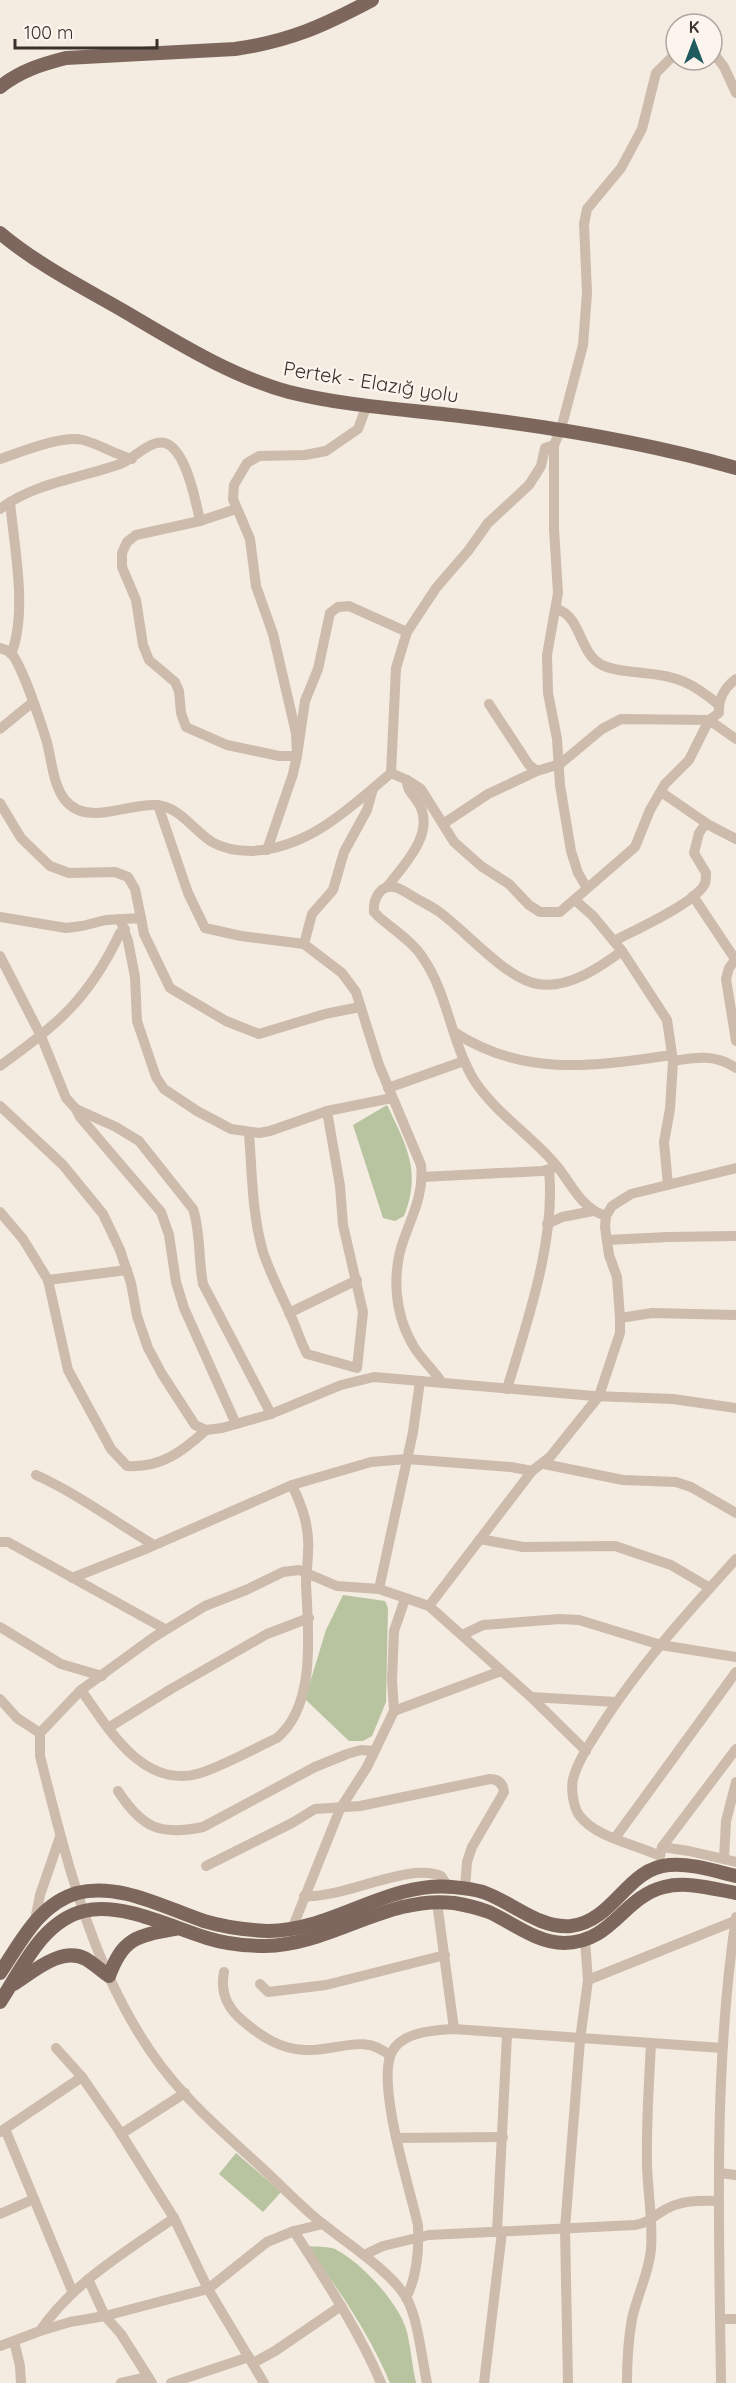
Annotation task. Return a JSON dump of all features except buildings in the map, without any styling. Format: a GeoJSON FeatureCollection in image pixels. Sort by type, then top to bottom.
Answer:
{"type":"FeatureCollection","features":[{"type":"Feature","properties":{"kind":"main road"},"geometry":{"type":"LineString","coordinates":[[0,87],[23,72],[66,58],[235,49],[261,45],[321,27],[372,0]]}},
{"type":"Feature","properties":{"kind":"main road","name":"Pertek - Elazığ yolu"},"geometry":{"type":"LineString","coordinates":[[0,233],[34,260],[160,332],[238,373],[289,392],[367,405],[561,429],[666,449],[736,468]]}},
{"type":"Feature","properties":{"kind":"main road"},"geometry":{"type":"LineString","coordinates":[[0,1972],[36,1920],[58,1901],[77,1893],[102,1890],[116,1892],[207,1922],[250,1930],[292,1929],[414,1889],[448,1886],[465,1888],[490,1896],[550,1924],[572,1926],[591,1920],[600,1914],[661,1856],[682,1865],[736,1876]]}},
{"type":"Feature","properties":{"kind":"main road"},"geometry":{"type":"LineString","coordinates":[[0,2002],[48,1931],[65,1919],[84,1911],[110,1910],[226,1943],[248,1946],[282,1945],[317,1938],[398,1908],[437,1902],[488,1912],[546,1940],[560,1943],[585,1941],[610,1927],[643,1896],[664,1887],[687,1885],[736,1893]]}},
{"type":"Feature","properties":{"kind":"main road"},"geometry":{"type":"LineString","coordinates":[[10,1987],[59,1957],[71,1955],[85,1958],[109,1976],[124,1946],[149,1935],[178,1928]]}},
{"type":"Feature","properties":{"kind":"street"},"geometry":{"type":"LineString","coordinates":[[587,888],[578,873],[571,851],[560,785],[560,764],[547,673],[547,656],[557,609],[554,445],[561,429],[583,345],[587,293],[584,224],[587,209],[621,168],[642,129],[656,73],[664,65]]}},
{"type":"Feature","properties":{"kind":"street"},"geometry":{"type":"LineString","coordinates":[[724,67],[736,93]]}},
{"type":"Feature","properties":{"kind":"street"},"geometry":{"type":"LineString","coordinates":[[297,756],[293,715],[273,634],[256,586],[250,539],[233,499],[234,485],[247,463],[259,456],[305,455],[326,451],[358,429],[367,405]]}},
{"type":"Feature","properties":{"kind":"street"},"geometry":{"type":"LineString","coordinates":[[0,459],[57,442],[77,439],[132,459]]}},
{"type":"Feature","properties":{"kind":"street"},"geometry":{"type":"LineString","coordinates":[[0,509],[28,493],[132,459],[154,444],[165,443],[177,451],[185,468],[200,521]]}},
{"type":"Feature","properties":{"kind":"street"},"geometry":{"type":"LineString","coordinates":[[0,648],[11,654],[33,702],[58,787],[70,806],[88,813],[158,805],[174,810],[201,835],[216,844],[242,851],[267,850],[309,837],[391,773],[396,668],[407,632],[435,588],[468,551],[488,523],[530,485],[541,466],[545,448],[554,445]]}},
{"type":"Feature","properties":{"kind":"street"},"geometry":{"type":"LineString","coordinates":[[10,502],[20,619],[17,640],[11,654]]}},
{"type":"Feature","properties":{"kind":"street"},"geometry":{"type":"LineString","coordinates":[[236,509],[200,521],[136,535],[127,542],[122,553],[122,567],[136,600],[143,645],[149,660],[175,682],[186,727],[227,745],[279,756],[297,756]]}},
{"type":"Feature","properties":{"kind":"street"},"geometry":{"type":"LineString","coordinates":[[267,850],[297,756],[305,701],[318,669],[330,613],[338,607],[349,606],[407,632]]}},
{"type":"Feature","properties":{"kind":"street"},"geometry":{"type":"LineString","coordinates":[[557,609],[568,616],[590,656],[602,666],[656,674],[695,685],[718,704]]}},
{"type":"Feature","properties":{"kind":"street"},"geometry":{"type":"LineString","coordinates":[[391,773],[420,789],[454,842],[481,866],[509,884],[529,905],[540,912],[560,912],[635,847],[665,783],[689,760],[709,720],[719,713],[718,704],[724,692],[736,679]]}},
{"type":"Feature","properties":{"kind":"street"},"geometry":{"type":"LineString","coordinates":[[0,729],[33,702]]}},
{"type":"Feature","properties":{"kind":"street"},"geometry":{"type":"LineString","coordinates":[[489,704],[530,765],[537,771]]}},
{"type":"Feature","properties":{"kind":"street"},"geometry":{"type":"LineString","coordinates":[[442,824],[488,794],[537,771],[560,764],[602,729],[621,720],[709,720],[736,739]]}},
{"type":"Feature","properties":{"kind":"street"},"geometry":{"type":"LineString","coordinates":[[407,780],[408,789],[421,808],[422,831],[412,853],[387,887],[376,897],[374,912],[422,955],[433,975],[464,1061],[474,1080],[498,1110],[583,1203],[593,1211],[606,1216]]}},
{"type":"Feature","properties":{"kind":"street"},"geometry":{"type":"LineString","coordinates":[[304,944],[312,914],[333,890],[344,852],[367,810],[373,789]]}},
{"type":"Feature","properties":{"kind":"street"},"geometry":{"type":"LineString","coordinates":[[661,792],[706,823],[736,839]]}},
{"type":"Feature","properties":{"kind":"street"},"geometry":{"type":"LineString","coordinates":[[0,803],[21,838],[50,866],[69,873],[115,872],[128,877],[135,889],[144,934],[170,988],[226,1021],[259,1034],[325,1014],[360,1007]]}},
{"type":"Feature","properties":{"kind":"street"},"geometry":{"type":"LineString","coordinates":[[158,805],[188,893],[205,928],[242,936],[304,944],[342,973],[356,992],[390,1093],[417,1155],[422,1177],[417,1205],[400,1253],[397,1271],[397,1295],[402,1320],[413,1346],[442,1383]]}},
{"type":"Feature","properties":{"kind":"street"},"geometry":{"type":"LineString","coordinates":[[614,941],[672,910],[705,885],[706,873],[694,853],[699,832],[706,823]]}},
{"type":"Feature","properties":{"kind":"street"},"geometry":{"type":"LineString","coordinates":[[387,887],[396,887],[438,911],[521,978],[538,984],[562,984],[601,966],[622,951]]}},
{"type":"Feature","properties":{"kind":"street"},"geometry":{"type":"LineString","coordinates":[[693,896],[736,959],[729,968],[726,979],[734,1012],[736,1041]]}},
{"type":"Feature","properties":{"kind":"street"},"geometry":{"type":"LineString","coordinates":[[575,900],[593,916],[622,951],[667,1020],[673,1058],[670,1109],[664,1142],[668,1185]]}},
{"type":"Feature","properties":{"kind":"street"},"geometry":{"type":"LineString","coordinates":[[0,917],[66,928],[122,924],[141,918]]}},
{"type":"Feature","properties":{"kind":"street"},"geometry":{"type":"LineString","coordinates":[[0,1066],[63,1017],[89,988],[107,959],[122,924]]}},
{"type":"Feature","properties":{"kind":"street"},"geometry":{"type":"LineString","coordinates":[[122,924],[135,977],[138,1022],[159,1083],[222,1126],[249,1133],[270,1131],[390,1093],[464,1061]]}},
{"type":"Feature","properties":{"kind":"street"},"geometry":{"type":"LineString","coordinates":[[0,956],[41,1036],[66,1098],[161,1212],[170,1235],[176,1282],[184,1308],[236,1424]]}},
{"type":"Feature","properties":{"kind":"street"},"geometry":{"type":"LineString","coordinates":[[454,1032],[475,1046],[537,1064],[586,1066],[705,1057],[726,1061],[736,1068]]}},
{"type":"Feature","properties":{"kind":"street"},"geometry":{"type":"LineString","coordinates":[[0,1106],[63,1165],[103,1214],[127,1270],[137,1316],[148,1348],[195,1425],[206,1430]]}},
{"type":"Feature","properties":{"kind":"street"},"geometry":{"type":"LineString","coordinates":[[76,1109],[116,1127],[139,1141],[193,1209],[197,1222],[198,1260],[203,1284],[271,1414]]}},
{"type":"Feature","properties":{"kind":"street"},"geometry":{"type":"LineString","coordinates":[[327,1112],[340,1186],[343,1225],[363,1312],[357,1368],[361,1381]]}},
{"type":"Feature","properties":{"kind":"street"},"geometry":{"type":"LineString","coordinates":[[249,1133],[253,1189],[263,1251],[276,1288],[308,1354],[357,1368]]}},
{"type":"Feature","properties":{"kind":"street"},"geometry":{"type":"LineString","coordinates":[[422,1177],[553,1168]]}},
{"type":"Feature","properties":{"kind":"street"},"geometry":{"type":"LineString","coordinates":[[507,1389],[538,1283],[549,1214],[553,1168]]}},
{"type":"Feature","properties":{"kind":"street"},"geometry":{"type":"LineString","coordinates":[[429,1606],[532,1471],[544,1464],[599,1396],[620,1333],[617,1276],[609,1255],[605,1227],[606,1216],[612,1206],[631,1194],[736,1168]]}},
{"type":"Feature","properties":{"kind":"street"},"geometry":{"type":"LineString","coordinates":[[547,1224],[562,1217],[593,1211]]}},
{"type":"Feature","properties":{"kind":"street"},"geometry":{"type":"LineString","coordinates":[[0,1212],[24,1239],[48,1280],[68,1370],[111,1449],[127,1466],[143,1467],[183,1451],[206,1430],[271,1414],[341,1385],[374,1377],[599,1396],[673,1399],[736,1408]]}},
{"type":"Feature","properties":{"kind":"street"},"geometry":{"type":"LineString","coordinates":[[607,1240],[736,1236]]}},
{"type":"Feature","properties":{"kind":"street"},"geometry":{"type":"LineString","coordinates":[[48,1280],[127,1270]]}},
{"type":"Feature","properties":{"kind":"street"},"geometry":{"type":"LineString","coordinates":[[289,1312],[357,1280]]}},
{"type":"Feature","properties":{"kind":"street"},"geometry":{"type":"LineString","coordinates":[[620,1318],[652,1313],[736,1315]]}},
{"type":"Feature","properties":{"kind":"street"},"geometry":{"type":"LineString","coordinates":[[379,1589],[407,1459],[420,1381]]}},
{"type":"Feature","properties":{"kind":"street"},"geometry":{"type":"LineString","coordinates":[[72,1578],[292,1485],[371,1462],[407,1459],[511,1467],[532,1471]]}},
{"type":"Feature","properties":{"kind":"street"},"geometry":{"type":"LineString","coordinates":[[544,1464],[614,1479],[676,1482],[691,1487],[736,1513]]}},
{"type":"Feature","properties":{"kind":"street"},"geometry":{"type":"LineString","coordinates":[[36,1475],[68,1490],[114,1522],[154,1545]]}},
{"type":"Feature","properties":{"kind":"street"},"geometry":{"type":"LineString","coordinates":[[81,1690],[108,1728],[134,1756],[145,1765],[170,1775],[199,1774],[277,1738],[293,1721],[298,1711],[308,1651],[309,1618],[306,1573],[308,1532],[302,1508],[292,1485]]}},
{"type":"Feature","properties":{"kind":"street"},"geometry":{"type":"LineString","coordinates":[[480,1539],[523,1547],[615,1546],[671,1565],[710,1588]]}},
{"type":"Feature","properties":{"kind":"street"},"geometry":{"type":"LineString","coordinates":[[0,1542],[8,1542],[165,1629]]}},
{"type":"Feature","properties":{"kind":"street"},"geometry":{"type":"LineString","coordinates":[[736,1559],[661,1645],[616,1702],[586,1751],[573,1779],[574,1803],[579,1815],[600,1832],[661,1856],[724,1859],[736,1862]]}},
{"type":"Feature","properties":{"kind":"street"},"geometry":{"type":"LineString","coordinates":[[427,2383],[411,2308],[399,2288],[364,2255],[323,2224],[204,2115],[161,2066],[120,2000],[77,1893],[40,1756],[40,1733],[81,1690],[165,1629],[204,1606],[294,1569],[337,1586],[379,1589],[429,1606],[531,1697],[586,1751]]}},
{"type":"Feature","properties":{"kind":"street"},"geometry":{"type":"LineString","coordinates":[[292,1929],[340,1809],[394,1711],[392,1680],[394,1631],[405,1599]]}},
{"type":"Feature","properties":{"kind":"street"},"geometry":{"type":"LineString","coordinates":[[108,1728],[267,1634],[309,1618]]}},
{"type":"Feature","properties":{"kind":"street"},"geometry":{"type":"LineString","coordinates":[[462,1635],[483,1625],[560,1619],[597,1624],[661,1645],[736,1657]]}},
{"type":"Feature","properties":{"kind":"street"},"geometry":{"type":"LineString","coordinates":[[0,1627],[61,1664],[102,1676]]}},
{"type":"Feature","properties":{"kind":"street"},"geometry":{"type":"LineString","coordinates":[[394,1711],[501,1671]]}},
{"type":"Feature","properties":{"kind":"street"},"geometry":{"type":"LineString","coordinates":[[615,1838],[736,1672]]}},
{"type":"Feature","properties":{"kind":"street"},"geometry":{"type":"LineString","coordinates":[[531,1697],[616,1702]]}},
{"type":"Feature","properties":{"kind":"street"},"geometry":{"type":"LineString","coordinates":[[0,1699],[17,1718],[40,1733]]}},
{"type":"Feature","properties":{"kind":"street"},"geometry":{"type":"LineString","coordinates":[[118,1791],[132,1812],[149,1825],[166,1830],[183,1831],[203,1827],[315,1767],[361,1750],[374,1751]]}},
{"type":"Feature","properties":{"kind":"street"},"geometry":{"type":"LineString","coordinates":[[664,1887],[661,1856],[736,1751]]}},
{"type":"Feature","properties":{"kind":"street"},"geometry":{"type":"LineString","coordinates":[[206,1866],[315,1809],[340,1809],[490,1779],[499,1781],[504,1792],[472,1847],[467,1862],[465,1888]]}},
{"type":"Feature","properties":{"kind":"street"},"geometry":{"type":"LineString","coordinates":[[724,1859],[726,1821],[736,1782]]}},
{"type":"Feature","properties":{"kind":"street"},"geometry":{"type":"LineString","coordinates":[[36,1920],[40,1895],[60,1836]]}},
{"type":"Feature","properties":{"kind":"street"},"geometry":{"type":"LineString","coordinates":[[304,1896],[328,1895],[381,1880],[424,1873],[441,1876],[448,1886]]}},
{"type":"Feature","properties":{"kind":"street"},"geometry":{"type":"LineString","coordinates":[[437,1902],[454,2030]]}},
{"type":"Feature","properties":{"kind":"street"},"geometry":{"type":"LineString","coordinates":[[588,1980],[736,1919],[732,1998],[722,2048],[719,2201],[721,2383]]}},
{"type":"Feature","properties":{"kind":"street"},"geometry":{"type":"LineString","coordinates":[[568,2383],[565,2228],[580,2040],[588,1980],[585,1941]]}},
{"type":"Feature","properties":{"kind":"street"},"geometry":{"type":"LineString","coordinates":[[260,1984],[268,1992],[326,1986],[445,1955]]}},
{"type":"Feature","properties":{"kind":"street"},"geometry":{"type":"LineString","coordinates":[[224,1972],[222,1986],[227,2004],[238,2017],[271,2041],[305,2050],[366,2043],[382,2049],[390,2056]]}},
{"type":"Feature","properties":{"kind":"street"},"geometry":{"type":"LineString","coordinates":[[406,2298],[412,2284],[418,2237],[415,2212],[396,2138],[390,2096],[390,2056],[401,2043],[420,2032],[454,2030],[722,2048]]}},
{"type":"Feature","properties":{"kind":"street"},"geometry":{"type":"LineString","coordinates":[[484,2383],[499,2232],[507,2034]]}},
{"type":"Feature","properties":{"kind":"street"},"geometry":{"type":"LineString","coordinates":[[627,2383],[627,2351],[632,2318],[650,2264],[652,2219],[646,2146],[651,2043]]}},
{"type":"Feature","properties":{"kind":"street"},"geometry":{"type":"LineString","coordinates":[[56,2048],[82,2077],[174,2218],[208,2289],[264,2383]]}},
{"type":"Feature","properties":{"kind":"street"},"geometry":{"type":"LineString","coordinates":[[73,2293],[3,2131],[82,2077]]}},
{"type":"Feature","properties":{"kind":"street"},"geometry":{"type":"LineString","coordinates":[[121,2134],[185,2093]]}},
{"type":"Feature","properties":{"kind":"street"},"geometry":{"type":"LineString","coordinates":[[396,2138],[503,2137]]}},
{"type":"Feature","properties":{"kind":"street"},"geometry":{"type":"LineString","coordinates":[[720,2173],[736,2175]]}},
{"type":"Feature","properties":{"kind":"street"},"geometry":{"type":"LineString","coordinates":[[0,2214],[34,2199]]}},
{"type":"Feature","properties":{"kind":"street"},"geometry":{"type":"LineString","coordinates":[[364,2255],[374,2248],[440,2233],[635,2225],[681,2204],[694,2201],[719,2201]]}},
{"type":"Feature","properties":{"kind":"street"},"geometry":{"type":"LineString","coordinates":[[40,2331],[52,2313],[88,2279],[174,2218]]}},
{"type":"Feature","properties":{"kind":"street"},"geometry":{"type":"LineString","coordinates":[[1,2344],[70,2322],[105,2316],[208,2289],[267,2242],[294,2231],[323,2224]]}},
{"type":"Feature","properties":{"kind":"street"},"geometry":{"type":"LineString","coordinates":[[294,2231],[341,2306],[381,2383]]}},
{"type":"Feature","properties":{"kind":"street"},"geometry":{"type":"LineString","coordinates":[[88,2279],[105,2316],[121,2334],[150,2380],[121,2383]]}},
{"type":"Feature","properties":{"kind":"street"},"geometry":{"type":"LineString","coordinates":[[171,2383],[275,2351],[341,2306]]}},
{"type":"Feature","properties":{"kind":"street"},"geometry":{"type":"LineString","coordinates":[[720,2319],[736,2319]]}},
{"type":"Feature","properties":{"kind":"street"},"geometry":{"type":"LineString","coordinates":[[14,2341],[20,2366],[21,2383]]}},
{"type":"Feature","properties":{"kind":"green space"},"geometry":{"type":"Polygon","coordinates":[[[387,1105],[405,1146],[412,1172],[412,1186],[404,1216],[395,1221],[383,1218],[353,1125],[387,1105]]]}},
{"type":"Feature","properties":{"kind":"green space"},"geometry":{"type":"Polygon","coordinates":[[[343,1595],[385,1601],[388,1608],[386,1702],[372,1736],[363,1741],[349,1741],[305,1699],[326,1630],[343,1595]]]}},
{"type":"Feature","properties":{"kind":"green space"},"geometry":{"type":"Polygon","coordinates":[[[236,2153],[281,2192],[263,2212],[219,2174],[236,2153]]]}},
{"type":"Feature","properties":{"kind":"green space"},"geometry":{"type":"Polygon","coordinates":[[[307,2246],[332,2248],[345,2255],[388,2297],[407,2332],[416,2383],[390,2383],[363,2329],[307,2246]]]}}]}
